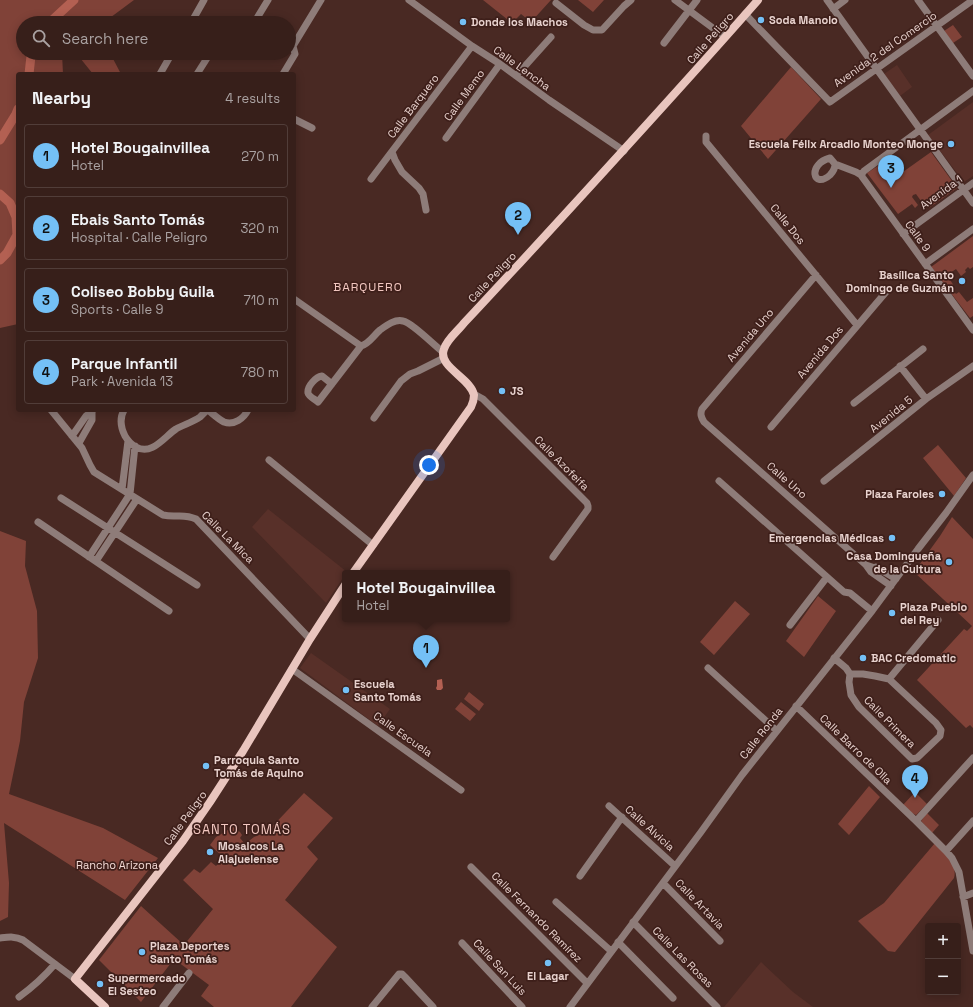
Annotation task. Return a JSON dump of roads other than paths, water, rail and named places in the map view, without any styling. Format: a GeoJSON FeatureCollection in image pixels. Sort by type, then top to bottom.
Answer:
{"type":"FeatureCollection","features":[{"type":"Feature","properties":{"kind":"main road","name":"Calle Peligro"},"geometry":{"type":"LineString","coordinates":[[443,355],[444,347],[454,334],[624,151],[758,0]]}},
{"type":"Feature","properties":{"kind":"main road"},"geometry":{"type":"LineString","coordinates":[[356,570],[467,413],[474,400],[474,394],[468,384],[451,368],[443,355]]}},
{"type":"Feature","properties":{"kind":"main road","name":"Calle Peligro"},"geometry":{"type":"LineString","coordinates":[[75,979],[194,826],[232,770],[310,639],[342,590]]}},
{"type":"Feature","properties":{"kind":"main road"},"geometry":{"type":"LineString","coordinates":[[75,979],[100,1005]]}},
{"type":"Feature","properties":{"kind":"street"},"geometry":{"type":"LineString","coordinates":[[195,16],[204,0]]}},
{"type":"Feature","properties":{"kind":"street"},"geometry":{"type":"LineString","coordinates":[[258,16],[268,0]]}},
{"type":"Feature","properties":{"kind":"street"},"geometry":{"type":"LineString","coordinates":[[296,41],[321,0]]}},
{"type":"Feature","properties":{"kind":"street","name":"Calle Lencha"},"geometry":{"type":"LineString","coordinates":[[409,0],[472,46],[624,151]]}},
{"type":"Feature","properties":{"kind":"street"},"geometry":{"type":"LineString","coordinates":[[556,3],[584,25],[593,30],[602,30],[631,0]]}},
{"type":"Feature","properties":{"kind":"street"},"geometry":{"type":"LineString","coordinates":[[674,0],[725,37]]}},
{"type":"Feature","properties":{"kind":"street"},"geometry":{"type":"LineString","coordinates":[[664,43],[697,0]]}},
{"type":"Feature","properties":{"kind":"street"},"geometry":{"type":"LineString","coordinates":[[826,0],[973,203]]}},
{"type":"Feature","properties":{"kind":"street"},"geometry":{"type":"LineString","coordinates":[[833,9],[846,0]]}},
{"type":"Feature","properties":{"kind":"street"},"geometry":{"type":"LineString","coordinates":[[918,0],[973,76]]}},
{"type":"Feature","properties":{"kind":"street","name":"Avenida 2 del Comercio"},"geometry":{"type":"LineString","coordinates":[[745,14],[830,102],[973,0]]}},
{"type":"Feature","properties":{"kind":"street"},"geometry":{"type":"LineString","coordinates":[[516,76],[552,37]]}},
{"type":"Feature","properties":{"kind":"street","name":"Calle Barquero"},"geometry":{"type":"LineString","coordinates":[[371,179],[472,46]]}},
{"type":"Feature","properties":{"kind":"street"},"geometry":{"type":"LineString","coordinates":[[161,72],[168,60]]}},
{"type":"Feature","properties":{"kind":"street"},"geometry":{"type":"LineString","coordinates":[[198,72],[206,60]]}},
{"type":"Feature","properties":{"kind":"street"},"geometry":{"type":"LineString","coordinates":[[284,72],[291,60]]}},
{"type":"Feature","properties":{"kind":"street","name":"Calle Memo"},"geometry":{"type":"LineString","coordinates":[[446,138],[500,64]]}},
{"type":"Feature","properties":{"kind":"street"},"geometry":{"type":"LineString","coordinates":[[836,164],[861,175],[864,171],[973,91]]}},
{"type":"Feature","properties":{"kind":"street"},"geometry":{"type":"LineString","coordinates":[[296,120],[312,128]]}},
{"type":"Feature","properties":{"kind":"street","name":"Calle Dos"},"geometry":{"type":"LineString","coordinates":[[706,136],[706,142],[857,325]]}},
{"type":"Feature","properties":{"kind":"street"},"geometry":{"type":"LineString","coordinates":[[392,152],[394,160],[402,172],[419,188],[423,194],[426,210]]}},
{"type":"Feature","properties":{"kind":"street","name":"Calle 9"},"geometry":{"type":"LineString","coordinates":[[861,175],[925,264],[971,321],[973,330]]}},
{"type":"Feature","properties":{"kind":"street","name":"Avenida 1"},"geometry":{"type":"LineString","coordinates":[[903,234],[973,183]]}},
{"type":"Feature","properties":{"kind":"street"},"geometry":{"type":"LineString","coordinates":[[925,264],[973,229]]}},
{"type":"Feature","properties":{"kind":"street","name":"Avenida Uno"},"geometry":{"type":"LineString","coordinates":[[702,409],[816,275]]}},
{"type":"Feature","properties":{"kind":"street","name":"Avenida Dos"},"geometry":{"type":"LineString","coordinates":[[771,427],[886,292]]}},
{"type":"Feature","properties":{"kind":"street"},"geometry":{"type":"LineString","coordinates":[[296,300],[361,346]]}},
{"type":"Feature","properties":{"kind":"street"},"geometry":{"type":"LineString","coordinates":[[332,384],[361,346],[367,343],[390,323],[403,320],[409,323],[443,355],[418,371],[405,377],[374,418]]}},
{"type":"Feature","properties":{"kind":"street"},"geometry":{"type":"LineString","coordinates":[[854,402],[923,349]]}},
{"type":"Feature","properties":{"kind":"street"},"geometry":{"type":"LineString","coordinates":[[900,366],[926,399]]}},
{"type":"Feature","properties":{"kind":"street","name":"Avenida 5"},"geometry":{"type":"LineString","coordinates":[[824,481],[926,399],[973,366]]}},
{"type":"Feature","properties":{"kind":"street","name":"Calle Azofeifa"},"geometry":{"type":"LineString","coordinates":[[474,394],[483,399],[587,503],[588,509],[553,557]]}},
{"type":"Feature","properties":{"kind":"street","name":"Calle Uno"},"geometry":{"type":"LineString","coordinates":[[702,409],[700,413],[704,422],[866,565],[871,572],[891,586]]}},
{"type":"Feature","properties":{"kind":"street","name":"Calle La Mica"},"geometry":{"type":"LineString","coordinates":[[53,412],[82,448],[94,472],[163,515],[188,515],[196,519],[310,639]]}},
{"type":"Feature","properties":{"kind":"street"},"geometry":{"type":"LineString","coordinates":[[72,436],[89,412]]}},
{"type":"Feature","properties":{"kind":"street"},"geometry":{"type":"LineString","coordinates":[[79,444],[92,420],[90,412]]}},
{"type":"Feature","properties":{"kind":"street"},"geometry":{"type":"LineString","coordinates":[[123,412],[121,418],[122,431],[128,441],[135,446],[144,449],[156,446],[172,432],[205,412]]}},
{"type":"Feature","properties":{"kind":"street"},"geometry":{"type":"LineString","coordinates":[[210,412],[224,422],[233,422],[242,419],[247,412]]}},
{"type":"Feature","properties":{"kind":"street"},"geometry":{"type":"LineString","coordinates":[[122,489],[128,441]]}},
{"type":"Feature","properties":{"kind":"street"},"geometry":{"type":"LineString","coordinates":[[89,557],[130,494],[135,446]]}},
{"type":"Feature","properties":{"kind":"street"},"geometry":{"type":"LineString","coordinates":[[269,460],[373,545]]}},
{"type":"Feature","properties":{"kind":"street","name":"Calle Ronda"},"geometry":{"type":"LineString","coordinates":[[570,1007],[742,775],[872,611],[946,514],[973,475]]}},
{"type":"Feature","properties":{"kind":"street"},"geometry":{"type":"LineString","coordinates":[[719,481],[844,592],[850,593],[872,611]]}},
{"type":"Feature","properties":{"kind":"street"},"geometry":{"type":"LineString","coordinates":[[61,498],[197,585]]}},
{"type":"Feature","properties":{"kind":"street"},"geometry":{"type":"LineString","coordinates":[[96,561],[137,499]]}},
{"type":"Feature","properties":{"kind":"street"},"geometry":{"type":"LineString","coordinates":[[38,522],[169,611]]}},
{"type":"Feature","properties":{"kind":"street","name":"Calle Uno"},"geometry":{"type":"LineString","coordinates":[[866,565],[876,567],[896,579]]}},
{"type":"Feature","properties":{"kind":"street"},"geometry":{"type":"LineString","coordinates":[[790,625],[827,577]]}},
{"type":"Feature","properties":{"kind":"street"},"geometry":{"type":"LineString","coordinates":[[834,658],[846,668],[850,674],[863,674],[889,680],[938,620]]}},
{"type":"Feature","properties":{"kind":"street"},"geometry":{"type":"LineString","coordinates":[[708,668],[777,730]]}},
{"type":"Feature","properties":{"kind":"street","name":"Calle Escuela"},"geometry":{"type":"LineString","coordinates":[[292,669],[461,790]]}},
{"type":"Feature","properties":{"kind":"street","name":"Calle Primera"},"geometry":{"type":"LineString","coordinates":[[850,674],[849,682],[851,695],[854,701],[912,759],[918,758],[940,736],[942,730],[889,680]]}},
{"type":"Feature","properties":{"kind":"street","name":"Calle Barro de Olla"},"geometry":{"type":"LineString","coordinates":[[796,706],[916,821],[952,858],[958,868],[972,947]]}},
{"type":"Feature","properties":{"kind":"street"},"geometry":{"type":"LineString","coordinates":[[916,821],[973,758]]}},
{"type":"Feature","properties":{"kind":"street","name":"Calle Alvicia"},"geometry":{"type":"LineString","coordinates":[[609,806],[675,866]]}},
{"type":"Feature","properties":{"kind":"street"},"geometry":{"type":"LineString","coordinates":[[580,876],[622,817]]}},
{"type":"Feature","properties":{"kind":"street"},"geometry":{"type":"LineString","coordinates":[[946,851],[973,821]]}},
{"type":"Feature","properties":{"kind":"street","name":"Calle Fernando Ramírez"},"geometry":{"type":"LineString","coordinates":[[471,867],[587,983]]}},
{"type":"Feature","properties":{"kind":"street","name":"Calle Artavia"},"geometry":{"type":"LineString","coordinates":[[663,883],[720,941]]}},
{"type":"Feature","properties":{"kind":"street"},"geometry":{"type":"LineString","coordinates":[[963,897],[973,893]]}},
{"type":"Feature","properties":{"kind":"street"},"geometry":{"type":"LineString","coordinates":[[556,902],[611,951]]}},
{"type":"Feature","properties":{"kind":"street","name":"Calle Las Rosas"},"geometry":{"type":"LineString","coordinates":[[633,922],[717,1007]]}},
{"type":"Feature","properties":{"kind":"street"},"geometry":{"type":"LineString","coordinates":[[0,938],[19,938],[75,979]]}},
{"type":"Feature","properties":{"kind":"street"},"geometry":{"type":"LineString","coordinates":[[618,942],[673,998]]}},
{"type":"Feature","properties":{"kind":"street","name":"Calle San Luis"},"geometry":{"type":"LineString","coordinates":[[462,943],[522,1007]]}},
{"type":"Feature","properties":{"kind":"street"},"geometry":{"type":"LineString","coordinates":[[19,997],[44,978],[55,964]]}},
{"type":"Feature","properties":{"kind":"street"},"geometry":{"type":"LineString","coordinates":[[163,1007],[189,973]]}},
{"type":"Feature","properties":{"kind":"street"},"geometry":{"type":"LineString","coordinates":[[372,1007],[399,974],[402,974],[433,1007]]}},
{"type":"Feature","properties":{"kind":"waterway"},"geometry":{"type":"LineString","coordinates":[[57,16],[74,0]]}},
{"type":"Feature","properties":{"kind":"waterway"},"geometry":{"type":"LineString","coordinates":[[29,72],[31,60]]}},
{"type":"Feature","properties":{"kind":"waterway"},"geometry":{"type":"LineString","coordinates":[[0,140],[16,114]]}},
{"type":"Feature","properties":{"kind":"waterway"},"geometry":{"type":"LineString","coordinates":[[0,194],[10,203],[16,217]]}},
{"type":"Feature","properties":{"kind":"waterway"},"geometry":{"type":"LineString","coordinates":[[0,260],[7,253],[16,237]]}},
{"type":"Feature","properties":{"kind":"place","name":"Soda Manolo"},"geometry":{"type":"Point","coordinates":[761,20]}},
{"type":"Feature","properties":{"kind":"place","name":"Donde los Machos"},"geometry":{"type":"Point","coordinates":[463,22]}},
{"type":"Feature","properties":{"kind":"place","name":"Escuela Félix Arcadio Monteo Monge"},"geometry":{"type":"Point","coordinates":[951,144]}},
{"type":"Feature","properties":{"kind":"place","name":"Coliseo Bobby Guila"},"geometry":{"type":"Point","coordinates":[891,188]}},
{"type":"Feature","properties":{"kind":"place","name":"Ebais Santo Tomás"},"geometry":{"type":"Point","coordinates":[518,235]}},
{"type":"Feature","properties":{"kind":"place","name":"Basílica Santo Domingo de Guzmán"},"geometry":{"type":"Point","coordinates":[962,281]}},
{"type":"Feature","properties":{"kind":"place","name":"JS"},"geometry":{"type":"Point","coordinates":[502,391]}},
{"type":"Feature","properties":{"kind":"place","name":"Plaza Faroles"},"geometry":{"type":"Point","coordinates":[942,494]}},
{"type":"Feature","properties":{"kind":"place","name":"Emergencias Médicas"},"geometry":{"type":"Point","coordinates":[892,538]}},
{"type":"Feature","properties":{"kind":"place","name":"Casa Domingueña de la Cultura"},"geometry":{"type":"Point","coordinates":[949,562]}},
{"type":"Feature","properties":{"kind":"place","name":"Plaza Pueblo del Rey"},"geometry":{"type":"Point","coordinates":[892,613]}},
{"type":"Feature","properties":{"kind":"place","name":"BAC Credomatic"},"geometry":{"type":"Point","coordinates":[863,658]}},
{"type":"Feature","properties":{"kind":"place","name":"Hotel Bougainvillea"},"geometry":{"type":"Point","coordinates":[426,668]}},
{"type":"Feature","properties":{"kind":"place","name":"Escuela Santo Tomás"},"geometry":{"type":"Point","coordinates":[346,690]}},
{"type":"Feature","properties":{"kind":"place","name":"Parroquia Santo Tomás de Aquino"},"geometry":{"type":"Point","coordinates":[206,766]}},
{"type":"Feature","properties":{"kind":"place","name":"Parque Infantil"},"geometry":{"type":"Point","coordinates":[915,798]}},
{"type":"Feature","properties":{"kind":"place","name":"Mosaicos La Alajuelense"},"geometry":{"type":"Point","coordinates":[210,852]}},
{"type":"Feature","properties":{"kind":"place","name":"Plaza Deportes Santo Tomás"},"geometry":{"type":"Point","coordinates":[142,952]}},
{"type":"Feature","properties":{"kind":"place","name":"El Lagar"},"geometry":{"type":"Point","coordinates":[548,963]}},
{"type":"Feature","properties":{"kind":"place","name":"Supermercado El Sesteo"},"geometry":{"type":"Point","coordinates":[100,984]}},
{"type":"Feature","properties":{"kind":"district","name":"BARQUERO"},"geometry":{"type":"Point","coordinates":[368,287]}},
{"type":"Feature","properties":{"kind":"district","name":"SANTO TOMÁS"},"geometry":{"type":"Point","coordinates":[242,829]}},
{"type":"Feature","properties":{"kind":"park label","name":"Rancho Arizona"},"geometry":{"type":"Point","coordinates":[117,865]}}]}
